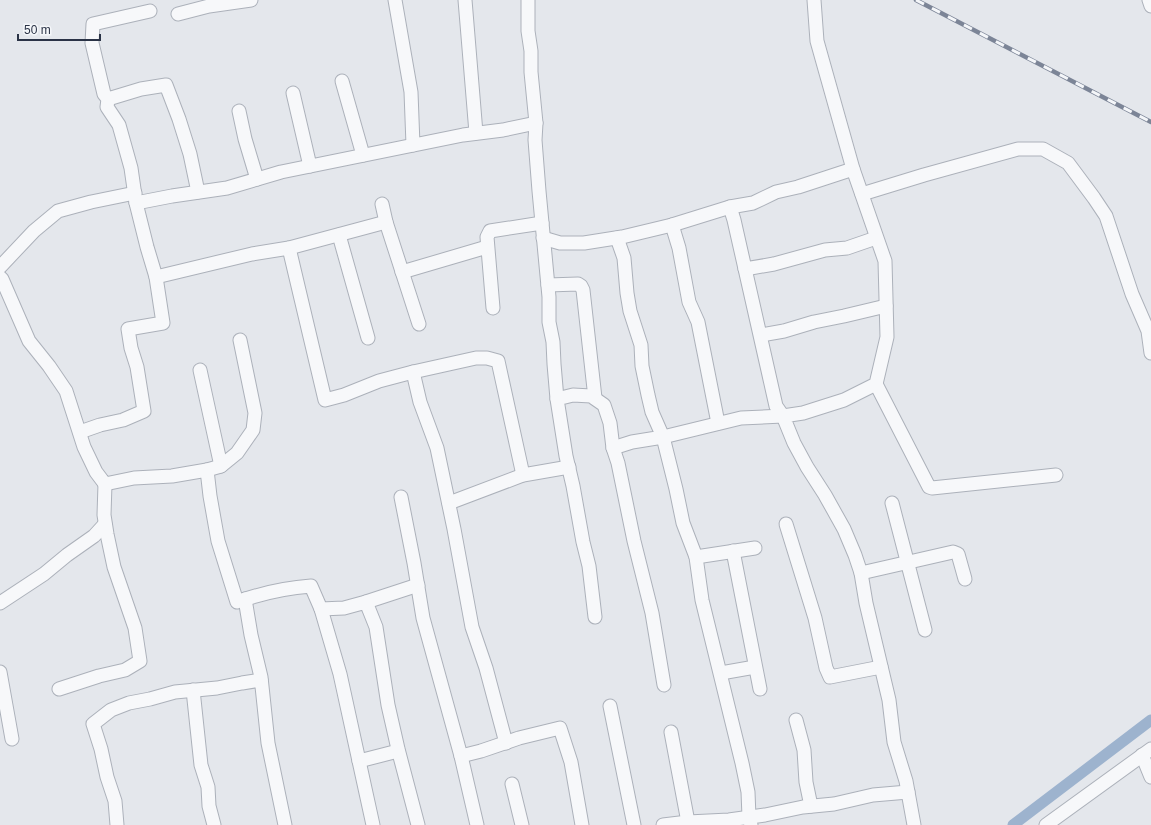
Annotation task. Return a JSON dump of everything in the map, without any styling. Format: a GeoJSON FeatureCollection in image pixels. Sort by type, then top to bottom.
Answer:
{"type":"FeatureCollection","features":[{"type":"Feature","properties":{"kind":"street"},"geometry":{"type":"LineString","coordinates":[[178,14],[208,6],[251,0]]}},
{"type":"Feature","properties":{"kind":"street"},"geometry":{"type":"LineString","coordinates":[[395,0],[411,92],[413,145]]}},
{"type":"Feature","properties":{"kind":"street"},"geometry":{"type":"LineString","coordinates":[[465,0],[476,133]]}},
{"type":"Feature","properties":{"kind":"street"},"geometry":{"type":"LineString","coordinates":[[528,0],[528,31],[531,51],[531,72],[536,123],[535,140],[548,285],[549,322],[553,342],[557,399],[569,467],[579,511],[583,542],[589,566],[595,617]]}},
{"type":"Feature","properties":{"kind":"street"},"geometry":{"type":"LineString","coordinates":[[814,0],[817,41],[853,169],[885,261],[887,338],[876,384],[929,487],[932,488],[1056,474]]}},
{"type":"Feature","properties":{"kind":"street"},"geometry":{"type":"LineString","coordinates":[[1149,0],[1151,6]]}},
{"type":"Feature","properties":{"kind":"street"},"geometry":{"type":"LineString","coordinates":[[80,432],[100,425],[123,420],[144,411],[137,367],[131,348],[128,329],[163,323],[156,277],[147,247],[131,168],[119,125],[107,108],[108,99],[104,94],[92,43],[93,24],[150,11]]}},
{"type":"Feature","properties":{"kind":"street"},"geometry":{"type":"LineString","coordinates":[[342,81],[363,155]]}},
{"type":"Feature","properties":{"kind":"street"},"geometry":{"type":"LineString","coordinates":[[108,99],[141,89],[166,85],[190,154],[198,192]]}},
{"type":"Feature","properties":{"kind":"street"},"geometry":{"type":"LineString","coordinates":[[293,93],[310,166]]}},
{"type":"Feature","properties":{"kind":"street"},"geometry":{"type":"LineString","coordinates":[[239,111],[245,139],[257,179]]}},
{"type":"Feature","properties":{"kind":"street"},"geometry":{"type":"LineString","coordinates":[[0,266],[34,231],[58,211],[91,202],[226,188],[281,172],[413,145],[536,123]]}},
{"type":"Feature","properties":{"kind":"street"},"geometry":{"type":"LineString","coordinates":[[862,194],[1018,148],[1043,149],[1068,163],[1106,216],[1132,294],[1148,331],[1151,353]]}},
{"type":"Feature","properties":{"kind":"street"},"geometry":{"type":"LineString","coordinates":[[543,238],[560,243],[617,238],[672,225],[730,207],[753,203],[776,192],[798,187],[853,169]]}},
{"type":"Feature","properties":{"kind":"street"},"geometry":{"type":"LineString","coordinates":[[382,204],[386,222],[419,324]]}},
{"type":"Feature","properties":{"kind":"street"},"geometry":{"type":"LineString","coordinates":[[730,207],[761,335],[776,406],[783,416],[794,443],[807,467],[844,529],[861,572],[889,700],[894,742],[906,780],[914,825]]}},
{"type":"Feature","properties":{"kind":"street"},"geometry":{"type":"LineString","coordinates":[[156,277],[252,254],[289,248],[386,222]]}},
{"type":"Feature","properties":{"kind":"street"},"geometry":{"type":"LineString","coordinates":[[493,308],[487,247],[487,237],[490,231],[542,223]]}},
{"type":"Feature","properties":{"kind":"street"},"geometry":{"type":"LineString","coordinates":[[672,225],[680,255],[689,302],[698,322],[718,423]]}},
{"type":"Feature","properties":{"kind":"street"},"geometry":{"type":"LineString","coordinates":[[339,234],[368,338]]}},
{"type":"Feature","properties":{"kind":"street"},"geometry":{"type":"LineString","coordinates":[[617,238],[624,258],[630,311],[641,344],[642,366],[652,412],[663,437],[683,522],[696,556],[702,600],[721,673],[748,792],[750,821]]}},
{"type":"Feature","properties":{"kind":"street"},"geometry":{"type":"LineString","coordinates":[[745,269],[774,264],[825,250],[847,248],[876,238]]}},
{"type":"Feature","properties":{"kind":"street"},"geometry":{"type":"LineString","coordinates":[[402,272],[487,247]]}},
{"type":"Feature","properties":{"kind":"street"},"geometry":{"type":"LineString","coordinates":[[289,248],[325,400],[379,381],[413,372],[476,358],[498,360],[523,475]]}},
{"type":"Feature","properties":{"kind":"street"},"geometry":{"type":"LineString","coordinates":[[0,277],[29,341],[49,366],[66,391],[84,447],[96,472],[105,484],[105,524],[114,567],[135,628],[140,661],[125,670],[99,676],[60,690]]}},
{"type":"Feature","properties":{"kind":"street"},"geometry":{"type":"LineString","coordinates":[[548,285],[578,284],[582,286],[595,398]]}},
{"type":"Feature","properties":{"kind":"street"},"geometry":{"type":"LineString","coordinates":[[761,335],[784,331],[814,322],[886,306]]}},
{"type":"Feature","properties":{"kind":"street"},"geometry":{"type":"LineString","coordinates":[[105,484],[134,478],[172,476],[207,470],[221,466],[237,453],[253,430],[255,413],[240,340]]}},
{"type":"Feature","properties":{"kind":"street"},"geometry":{"type":"LineString","coordinates":[[200,370],[221,466]]}},
{"type":"Feature","properties":{"kind":"street"},"geometry":{"type":"LineString","coordinates":[[413,372],[420,402],[437,448],[449,503],[472,627],[486,668],[494,704],[506,743]]}},
{"type":"Feature","properties":{"kind":"street"},"geometry":{"type":"LineString","coordinates":[[613,448],[632,442],[663,437],[741,418],[783,416],[803,413],[844,400],[876,384]]}},
{"type":"Feature","properties":{"kind":"street"},"geometry":{"type":"LineString","coordinates":[[557,399],[573,395],[591,396],[604,405],[610,423],[613,448],[652,613],[664,684]]}},
{"type":"Feature","properties":{"kind":"street"},"geometry":{"type":"LineString","coordinates":[[449,503],[523,475],[569,467]]}},
{"type":"Feature","properties":{"kind":"street"},"geometry":{"type":"LineString","coordinates":[[207,470],[218,541],[237,602],[263,593],[291,587],[311,586],[321,609],[340,674],[373,825]]}},
{"type":"Feature","properties":{"kind":"street"},"geometry":{"type":"LineString","coordinates":[[400,497],[418,585],[423,618],[461,756],[477,825]]}},
{"type":"Feature","properties":{"kind":"street"},"geometry":{"type":"LineString","coordinates":[[892,503],[925,630]]}},
{"type":"Feature","properties":{"kind":"street"},"geometry":{"type":"LineString","coordinates":[[0,603],[44,574],[67,555],[94,536],[105,524]]}},
{"type":"Feature","properties":{"kind":"street"},"geometry":{"type":"LineString","coordinates":[[786,524],[815,618],[826,668],[830,677],[881,667]]}},
{"type":"Feature","properties":{"kind":"street"},"geometry":{"type":"LineString","coordinates":[[696,556],[755,548]]}},
{"type":"Feature","properties":{"kind":"street"},"geometry":{"type":"LineString","coordinates":[[733,551],[760,689]]}},
{"type":"Feature","properties":{"kind":"street"},"geometry":{"type":"LineString","coordinates":[[861,572],[953,552],[958,554],[965,579]]}},
{"type":"Feature","properties":{"kind":"street"},"geometry":{"type":"LineString","coordinates":[[321,609],[344,608],[418,585]]}},
{"type":"Feature","properties":{"kind":"street"},"geometry":{"type":"LineString","coordinates":[[245,599],[261,680],[268,743],[285,825]]}},
{"type":"Feature","properties":{"kind":"street"},"geometry":{"type":"LineString","coordinates":[[366,602],[376,627],[388,705],[398,751],[418,825]]}},
{"type":"Feature","properties":{"kind":"street"},"geometry":{"type":"LineString","coordinates":[[721,673],[756,666]]}},
{"type":"Feature","properties":{"kind":"street"},"geometry":{"type":"LineString","coordinates":[[0,672],[12,738]]}},
{"type":"Feature","properties":{"kind":"street"},"geometry":{"type":"LineString","coordinates":[[117,825],[115,801],[93,724],[111,710],[129,702],[193,690],[217,688],[261,680]]}},
{"type":"Feature","properties":{"kind":"street"},"geometry":{"type":"LineString","coordinates":[[193,690],[201,765],[208,787],[209,806],[214,825]]}},
{"type":"Feature","properties":{"kind":"street"},"geometry":{"type":"LineString","coordinates":[[610,706],[634,825]]}},
{"type":"Feature","properties":{"kind":"street"},"geometry":{"type":"LineString","coordinates":[[796,720],[804,750],[806,782],[811,806]]}},
{"type":"Feature","properties":{"kind":"street"},"geometry":{"type":"LineString","coordinates":[[461,756],[560,728],[571,762],[582,825]]}},
{"type":"Feature","properties":{"kind":"street"},"geometry":{"type":"LineString","coordinates":[[671,732],[688,822]]}},
{"type":"Feature","properties":{"kind":"street"},"geometry":{"type":"LineString","coordinates":[[359,761],[398,751]]}},
{"type":"Feature","properties":{"kind":"street"},"geometry":{"type":"LineString","coordinates":[[1046,825],[1147,752],[1151,778]]}},
{"type":"Feature","properties":{"kind":"street"},"geometry":{"type":"LineString","coordinates":[[512,784],[522,825]]}},
{"type":"Feature","properties":{"kind":"street"},"geometry":{"type":"LineString","coordinates":[[663,825],[728,820],[750,821],[811,806],[834,804],[873,795],[908,792]]}},
{"type":"Feature","properties":{"kind":"waterway"},"geometry":{"type":"LineString","coordinates":[[1013,825],[1151,720]]}},
{"type":"Feature","properties":{"kind":"railway"},"geometry":{"type":"LineString","coordinates":[[916,0],[1151,122]]}}]}
